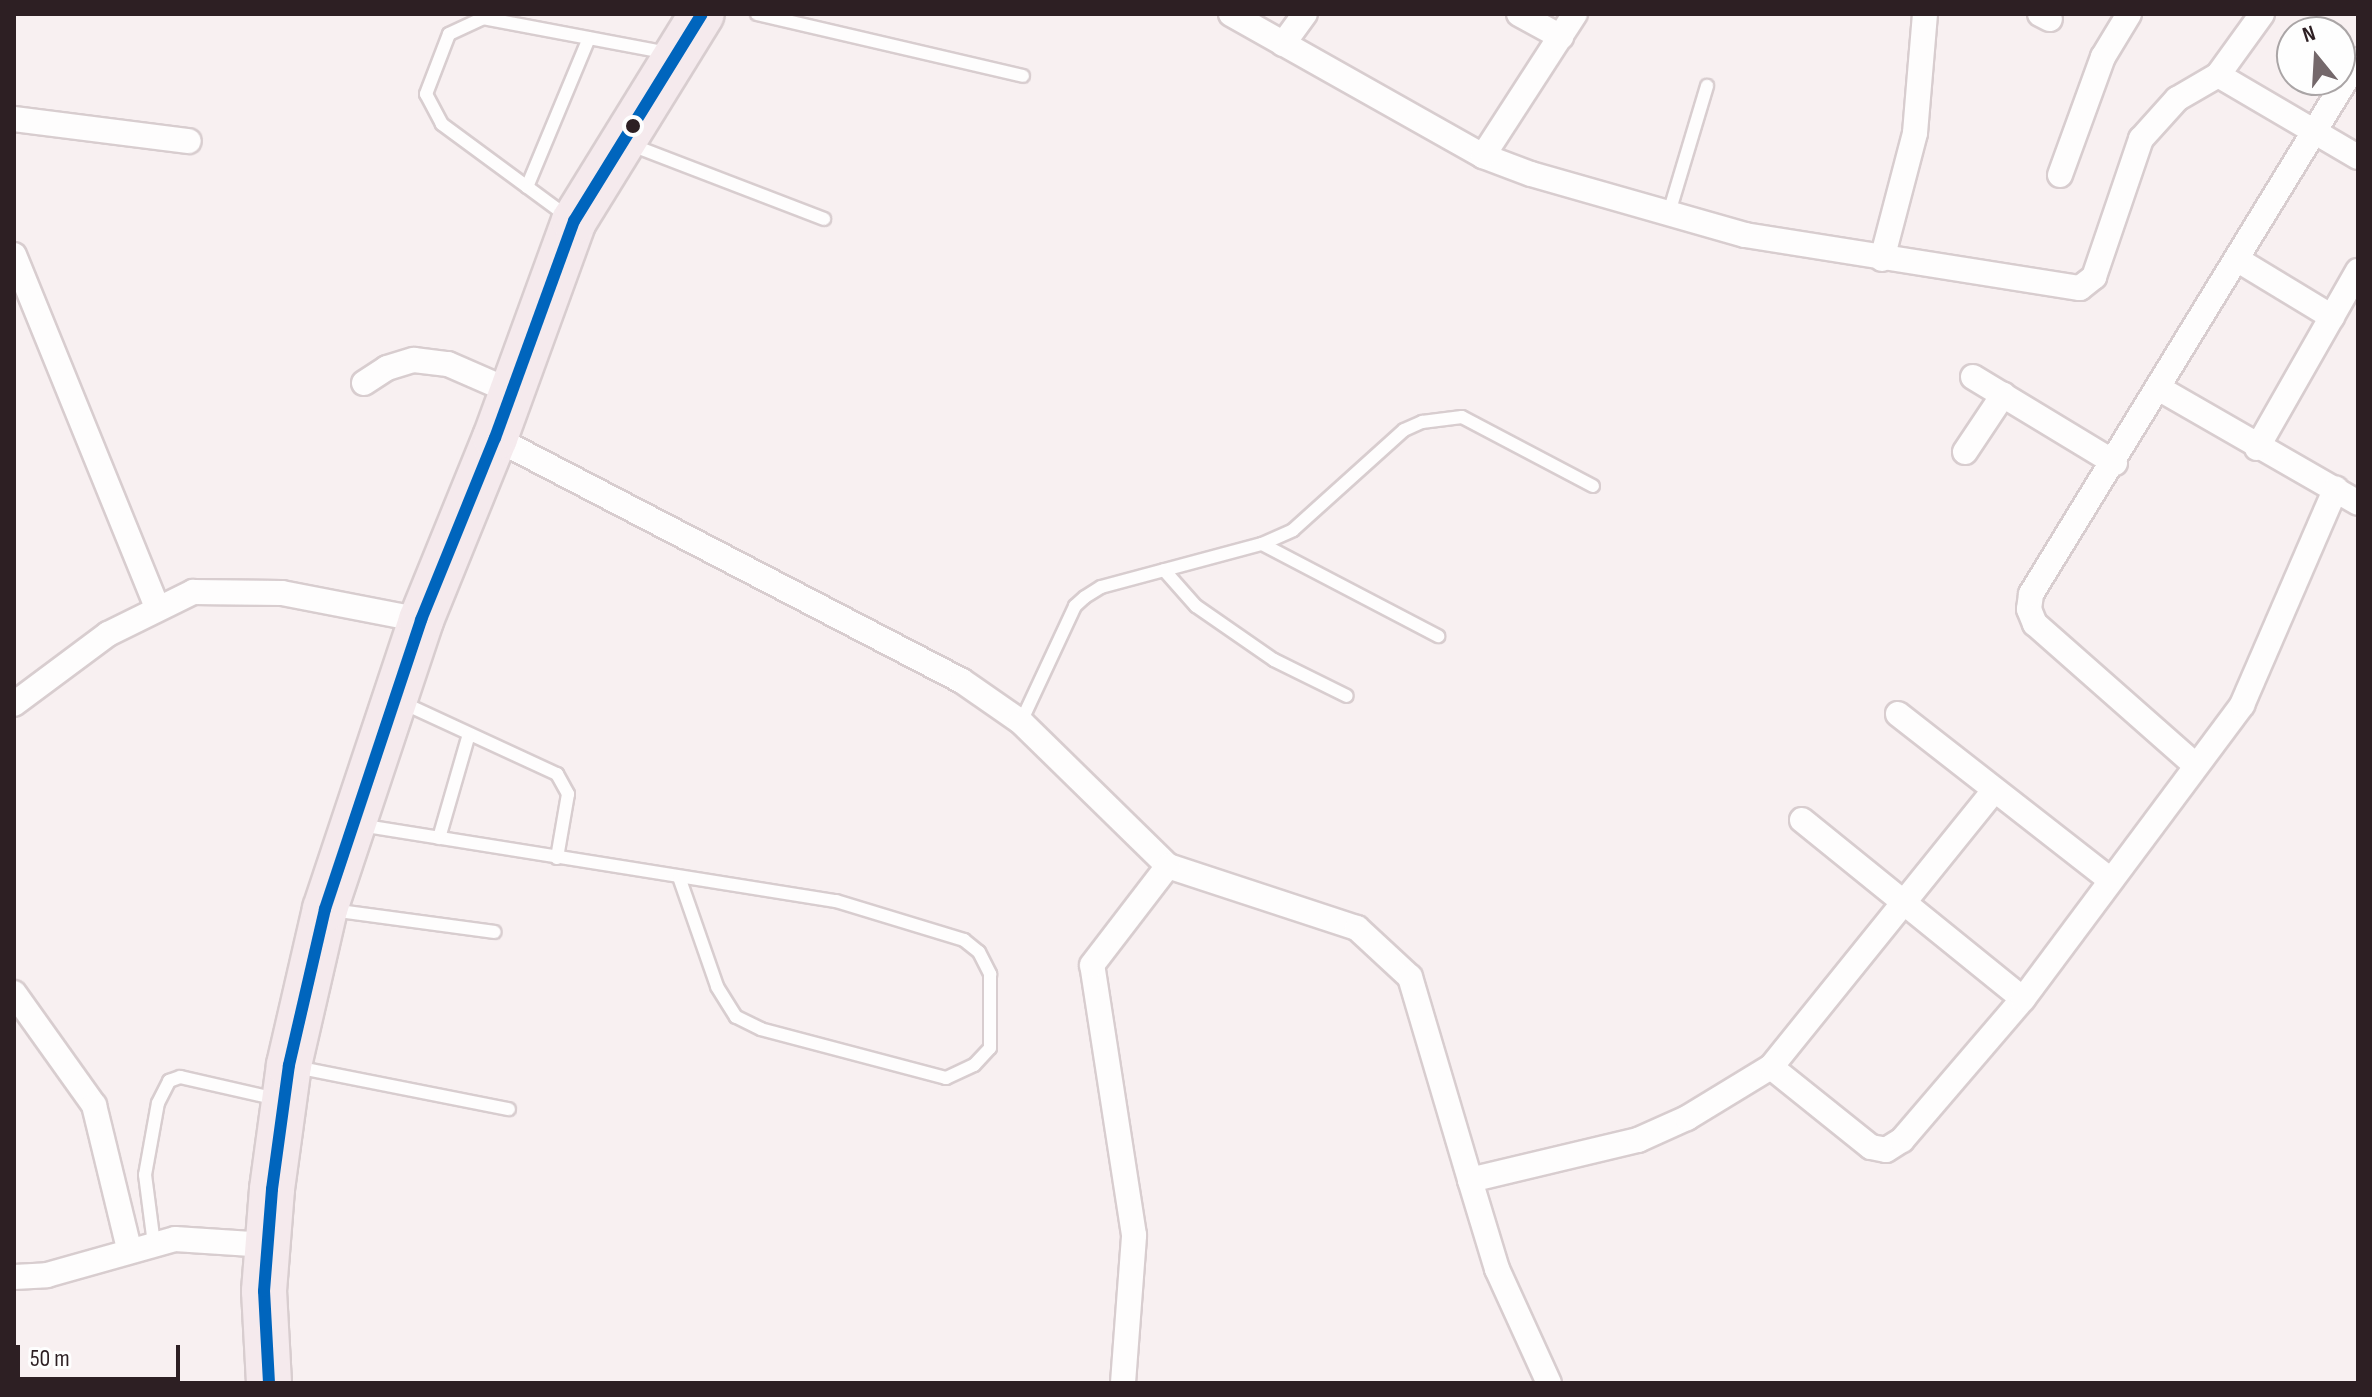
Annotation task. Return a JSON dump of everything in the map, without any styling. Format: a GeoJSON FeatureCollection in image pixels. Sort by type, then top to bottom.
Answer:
{"type":"FeatureCollection","features":[{"type":"Feature","properties":{"kind":"highway"},"geometry":{"type":"LineString","coordinates":[[269,1383],[267,1245],[287,1083],[325,909],[421,620],[495,438],[574,221],[702,14]]}},
{"type":"Feature","properties":{"kind":"street"},"geometry":{"type":"LineString","coordinates":[[1231,14],[1483,156],[1668,216],[1882,259],[2070,287],[2088,285],[2141,139],[2177,99],[2218,75],[2262,14]]}},
{"type":"Feature","properties":{"kind":"street"},"geometry":{"type":"LineString","coordinates":[[1283,44],[1305,14]]}},
{"type":"Feature","properties":{"kind":"street"},"geometry":{"type":"LineString","coordinates":[[1519,14],[1561,37]]}},
{"type":"Feature","properties":{"kind":"street"},"geometry":{"type":"LineString","coordinates":[[1483,156],[1525,85],[1575,14]]}},
{"type":"Feature","properties":{"kind":"street"},"geometry":{"type":"LineString","coordinates":[[1882,259],[1915,133],[1925,14]]}},
{"type":"Feature","properties":{"kind":"street"},"geometry":{"type":"LineString","coordinates":[[2060,175],[2103,57],[2129,14]]}},
{"type":"Feature","properties":{"kind":"street"},"geometry":{"type":"LineString","coordinates":[[2194,764],[2035,624],[2029,609],[2031,594],[2115,463],[2238,260],[2311,131],[2358,60]]}},
{"type":"Feature","properties":{"kind":"street"},"geometry":{"type":"LineString","coordinates":[[2218,75],[2358,157]]}},
{"type":"Feature","properties":{"kind":"street"},"geometry":{"type":"LineString","coordinates":[[14,119],[189,141]]}},
{"type":"Feature","properties":{"kind":"street"},"geometry":{"type":"LineString","coordinates":[[14,255],[157,607]]}},
{"type":"Feature","properties":{"kind":"street"},"geometry":{"type":"LineString","coordinates":[[2238,260],[2332,317]]}},
{"type":"Feature","properties":{"kind":"street"},"geometry":{"type":"LineString","coordinates":[[2257,448],[2358,271]]}},
{"type":"Feature","properties":{"kind":"street"},"geometry":{"type":"LineString","coordinates":[[364,383],[387,368],[414,360],[448,364],[512,392]]}},
{"type":"Feature","properties":{"kind":"street"},"geometry":{"type":"LineString","coordinates":[[1973,377],[2115,463]]}},
{"type":"Feature","properties":{"kind":"street"},"geometry":{"type":"LineString","coordinates":[[1771,1067],[1871,1147],[1886,1150],[1902,1140],[2023,999],[2194,764],[2242,705],[2350,494],[2257,448],[2160,389]]}},
{"type":"Feature","properties":{"kind":"street"},"geometry":{"type":"LineString","coordinates":[[1965,452],[2003,395]]}},
{"type":"Feature","properties":{"kind":"street"},"geometry":{"type":"LineString","coordinates":[[495,438],[962,681],[1021,722],[1168,866],[1357,928],[1410,977],[1497,1269],[1549,1383]]}},
{"type":"Feature","properties":{"kind":"street"},"geometry":{"type":"LineString","coordinates":[[14,704],[108,634],[157,607],[193,592],[282,593],[421,620]]}},
{"type":"Feature","properties":{"kind":"street"},"geometry":{"type":"LineString","coordinates":[[1898,714],[1993,792],[2109,879]]}},
{"type":"Feature","properties":{"kind":"street"},"geometry":{"type":"LineString","coordinates":[[1470,1180],[1638,1140],[1687,1118],[1771,1067],[1993,792]]}},
{"type":"Feature","properties":{"kind":"street"},"geometry":{"type":"LineString","coordinates":[[1802,820],[2023,999]]}},
{"type":"Feature","properties":{"kind":"street"},"geometry":{"type":"LineString","coordinates":[[1123,1383],[1134,1235],[1092,965],[1168,866]]}},
{"type":"Feature","properties":{"kind":"street"},"geometry":{"type":"LineString","coordinates":[[14,993],[94,1105],[129,1249]]}},
{"type":"Feature","properties":{"kind":"street"},"geometry":{"type":"LineString","coordinates":[[14,1277],[47,1275],[129,1249],[175,1239],[267,1245]]}},
{"type":"Feature","properties":{"kind":"lane"},"geometry":{"type":"LineString","coordinates":[[757,14],[1023,76]]}},
{"type":"Feature","properties":{"kind":"lane"},"geometry":{"type":"LineString","coordinates":[[574,221],[442,124],[426,94],[449,34],[483,18],[675,54]]}},
{"type":"Feature","properties":{"kind":"lane"},"geometry":{"type":"LineString","coordinates":[[527,187],[589,38]]}},
{"type":"Feature","properties":{"kind":"lane"},"geometry":{"type":"LineString","coordinates":[[1668,216],[1707,86]]}},
{"type":"Feature","properties":{"kind":"lane"},"geometry":{"type":"LineString","coordinates":[[622,142],[824,219]]}},
{"type":"Feature","properties":{"kind":"lane"},"geometry":{"type":"LineString","coordinates":[[1021,722],[1075,606],[1101,587],[1262,544],[1293,530],[1404,430],[1434,418],[1462,417],[1593,486]]}},
{"type":"Feature","properties":{"kind":"lane"},"geometry":{"type":"LineString","coordinates":[[1262,544],[1438,636]]}},
{"type":"Feature","properties":{"kind":"lane"},"geometry":{"type":"LineString","coordinates":[[1164,570],[1196,606],[1274,660],[1347,696]]}},
{"type":"Feature","properties":{"kind":"lane"},"geometry":{"type":"LineString","coordinates":[[394,699],[557,774],[565,784],[557,858]]}},
{"type":"Feature","properties":{"kind":"lane"},"geometry":{"type":"LineString","coordinates":[[439,838],[469,734]]}},
{"type":"Feature","properties":{"kind":"lane"},"geometry":{"type":"LineString","coordinates":[[353,824],[836,901],[964,940],[979,952],[990,974],[990,1048],[974,1065],[946,1078],[761,1029],[736,1017],[717,986],[679,877]]}},
{"type":"Feature","properties":{"kind":"lane"},"geometry":{"type":"LineString","coordinates":[[325,909],[495,932]]}},
{"type":"Feature","properties":{"kind":"lane"},"geometry":{"type":"LineString","coordinates":[[154,1244],[145,1175],[158,1103],[169,1081],[180,1077],[287,1083],[509,1109]]}},
{"type":"Feature","properties":{"kind":"transit line"},"geometry":{"type":"LineString","coordinates":[[269,1383],[264,1291],[272,1189],[289,1065],[325,909],[421,620],[495,438],[574,221],[702,14]]}}]}
